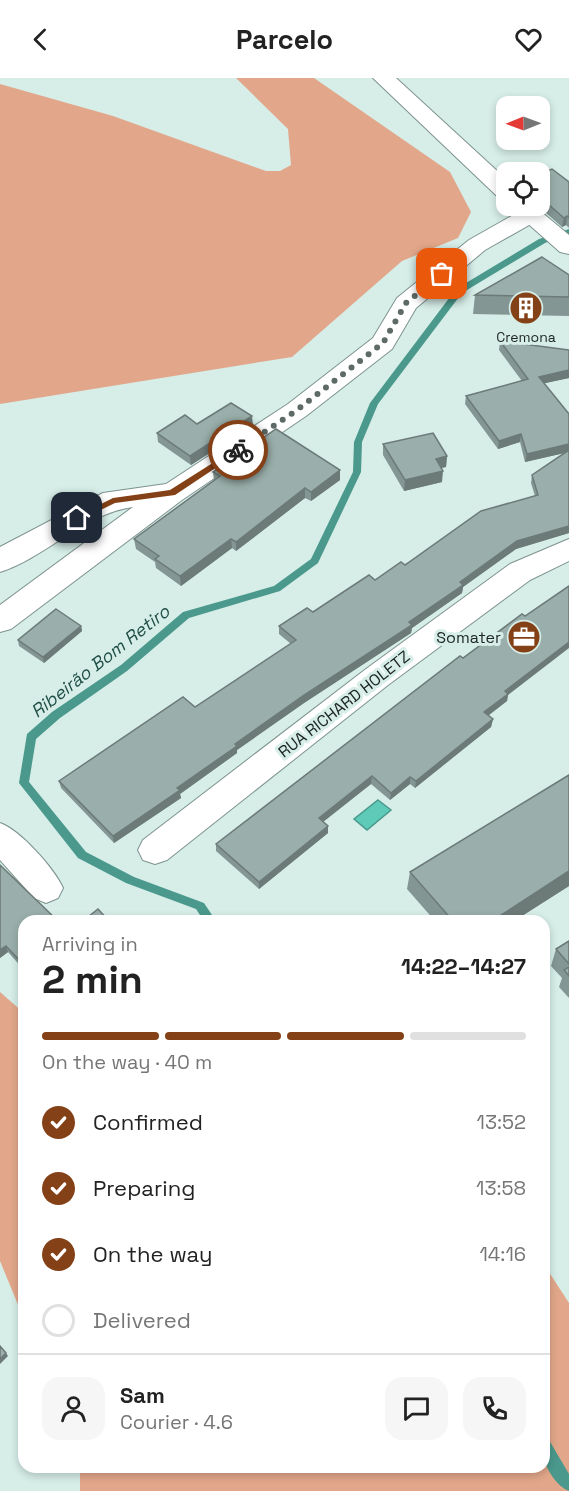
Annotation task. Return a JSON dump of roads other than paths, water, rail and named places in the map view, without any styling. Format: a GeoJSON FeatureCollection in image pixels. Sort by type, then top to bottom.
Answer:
{"type":"FeatureCollection","features":[{"type":"Feature","properties":{"kind":"street"},"geometry":{"type":"LineString","coordinates":[[384,78],[496,183]]}},
{"type":"Feature","properties":{"kind":"street"},"geometry":{"type":"LineString","coordinates":[[0,621],[172,493],[297,410],[383,343],[406,303],[477,245],[545,227]]}},
{"type":"Feature","properties":{"kind":"street"},"geometry":{"type":"LineString","coordinates":[[0,561],[42,536],[113,500],[172,493]]}},
{"type":"Feature","properties":{"kind":"street","name":"RUA RICHARD HOLETZ"},"geometry":{"type":"LineString","coordinates":[[155,850],[377,677],[520,572],[569,549]]}},
{"type":"Feature","properties":{"kind":"street"},"geometry":{"type":"LineString","coordinates":[[0,837],[46,888]]}},
{"type":"Feature","properties":{"kind":"waterway","name":"Ribeirão Bom Retiro"},"geometry":{"type":"LineString","coordinates":[[206,915],[200,906],[130,880],[82,855],[24,783],[31,737],[56,715],[124,668],[186,615],[277,589],[315,561],[357,472],[358,442],[374,403],[459,291],[542,241],[569,231]]}},
{"type":"Feature","properties":{"kind":"waterway","name":"Ribeirão Bom Retiro"},"geometry":{"type":"LineString","coordinates":[[550,1456],[561,1476],[569,1484]]}},
{"type":"Feature","properties":{"kind":"place","name":"Cremona"},"geometry":{"type":"Point","coordinates":[526,308]}},
{"type":"Feature","properties":{"kind":"place","name":"Somater"},"geometry":{"type":"Point","coordinates":[524,637]}}]}
